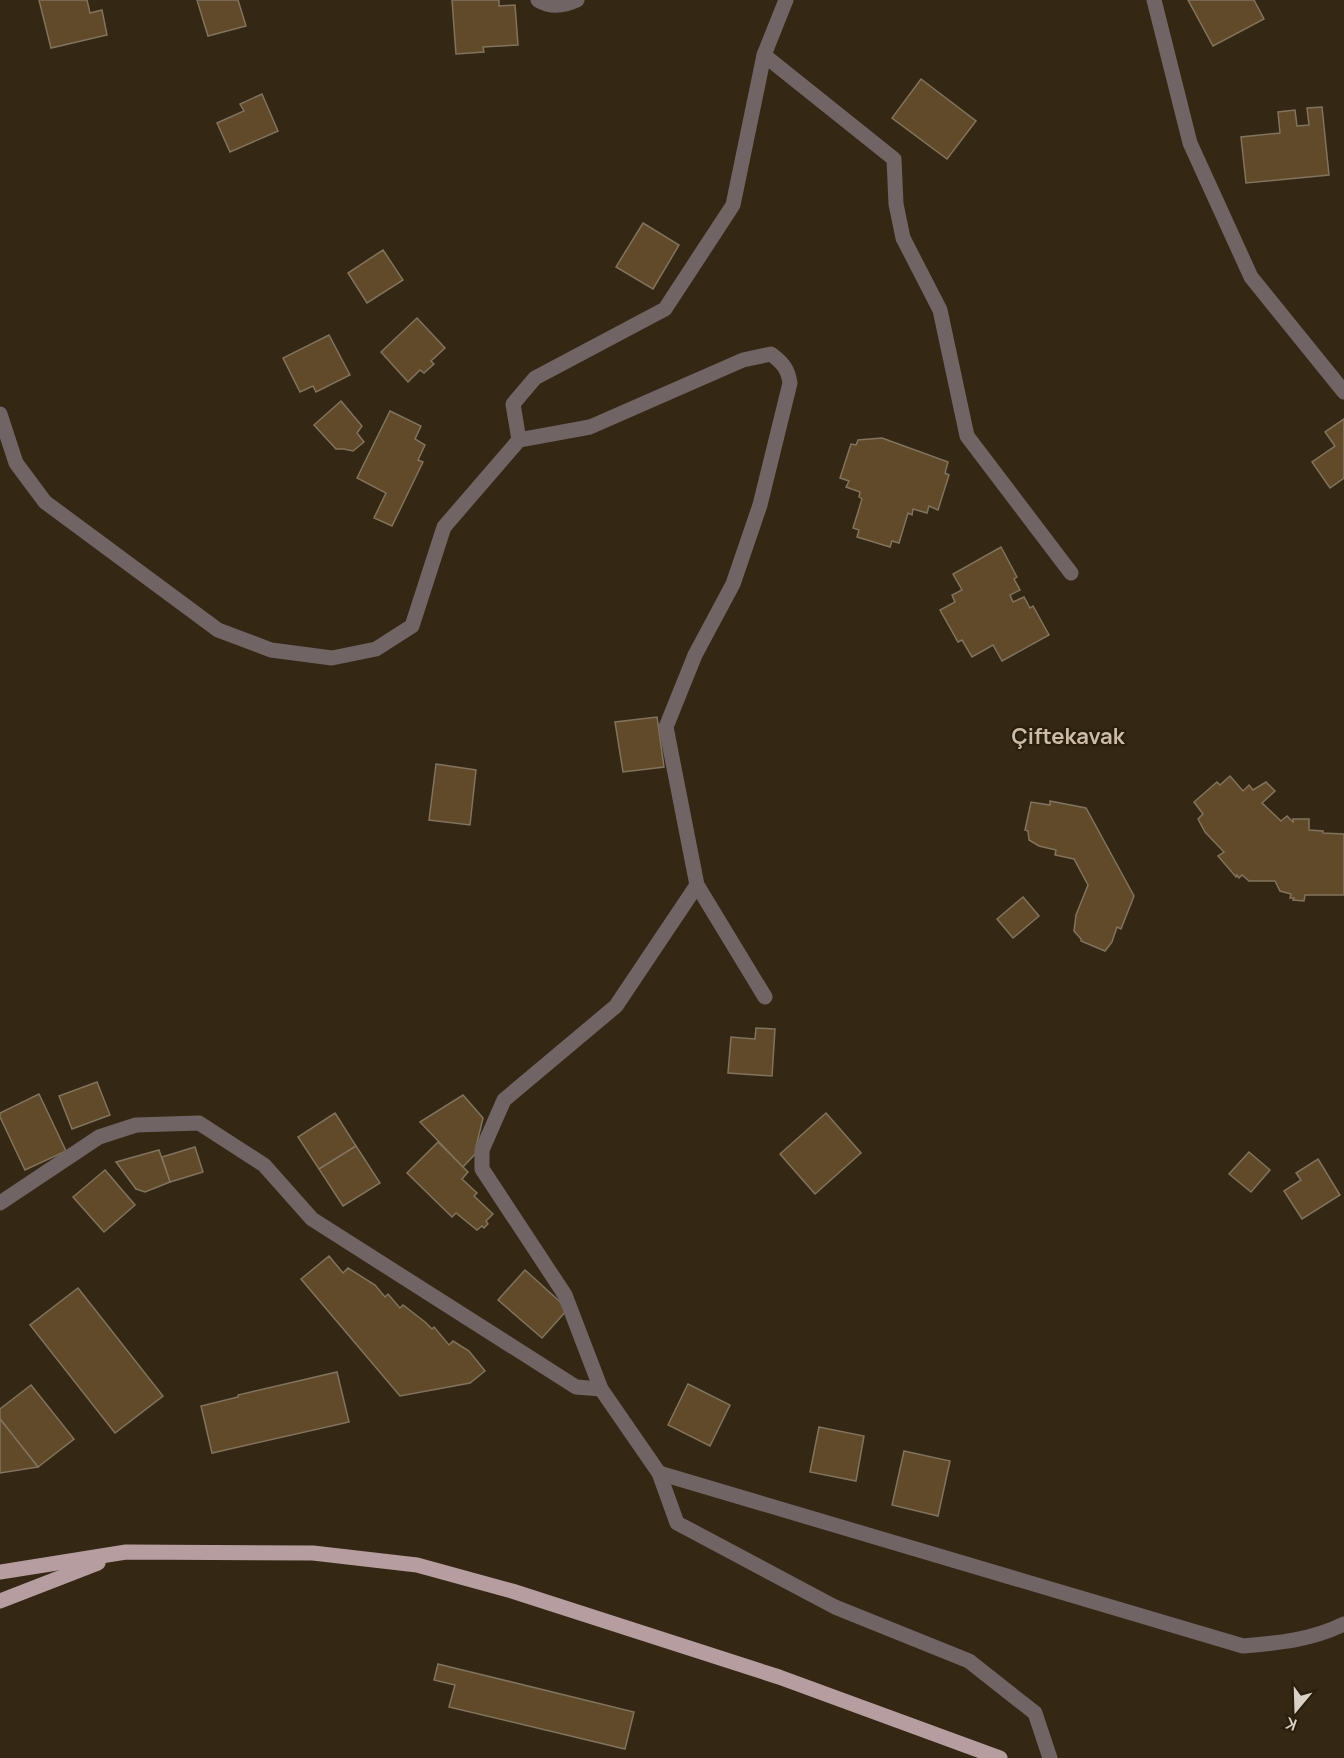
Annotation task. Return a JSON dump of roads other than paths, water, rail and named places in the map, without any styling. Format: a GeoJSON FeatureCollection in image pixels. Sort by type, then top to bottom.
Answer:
{"type":"FeatureCollection","features":[{"type":"Feature","properties":{"kind":"main road"},"geometry":{"type":"LineString","coordinates":[[0,1600],[126,1552]]}},
{"type":"Feature","properties":{"kind":"main road"},"geometry":{"type":"LineString","coordinates":[[0,1572],[126,1552],[314,1553],[417,1565],[512,1592],[779,1677],[1000,1758]]}},
{"type":"Feature","properties":{"kind":"street"},"geometry":{"type":"LineString","coordinates":[[538,0],[546,5],[566,5],[577,0]]}},
{"type":"Feature","properties":{"kind":"street"},"geometry":{"type":"LineString","coordinates":[[519,440],[513,404],[535,378],[665,309],[733,205],[764,55],[786,0]]}},
{"type":"Feature","properties":{"kind":"street"},"geometry":{"type":"LineString","coordinates":[[1154,0],[1190,143],[1251,277],[1344,392]]}},
{"type":"Feature","properties":{"kind":"street"},"geometry":{"type":"LineString","coordinates":[[764,55],[894,159],[896,204],[903,237],[940,310],[967,436],[1071,573]]}},
{"type":"Feature","properties":{"kind":"street"},"geometry":{"type":"LineString","coordinates":[[0,414],[16,463],[45,502],[208,623],[218,630],[271,650],[332,658],[376,649],[412,626],[444,526],[519,440],[590,427],[743,360],[771,354],[788,371],[790,383],[760,505],[733,584],[695,655],[666,727],[697,885],[765,997]]}},
{"type":"Feature","properties":{"kind":"street"},"geometry":{"type":"LineString","coordinates":[[697,885],[616,1006],[504,1100],[482,1150],[482,1169],[565,1295],[602,1389],[659,1473],[677,1524],[835,1607],[969,1661],[1035,1713],[1050,1758]]}},
{"type":"Feature","properties":{"kind":"street"},"geometry":{"type":"LineString","coordinates":[[0,1203],[99,1137],[136,1125],[199,1123],[264,1165],[312,1219],[576,1387],[602,1389]]}},
{"type":"Feature","properties":{"kind":"street"},"geometry":{"type":"LineString","coordinates":[[659,1473],[1242,1646],[1295,1641],[1344,1624]]}},
{"type":"Feature","properties":{"kind":"district","name":"Çiftekavak"},"geometry":{"type":"Point","coordinates":[1068,736]}}]}
